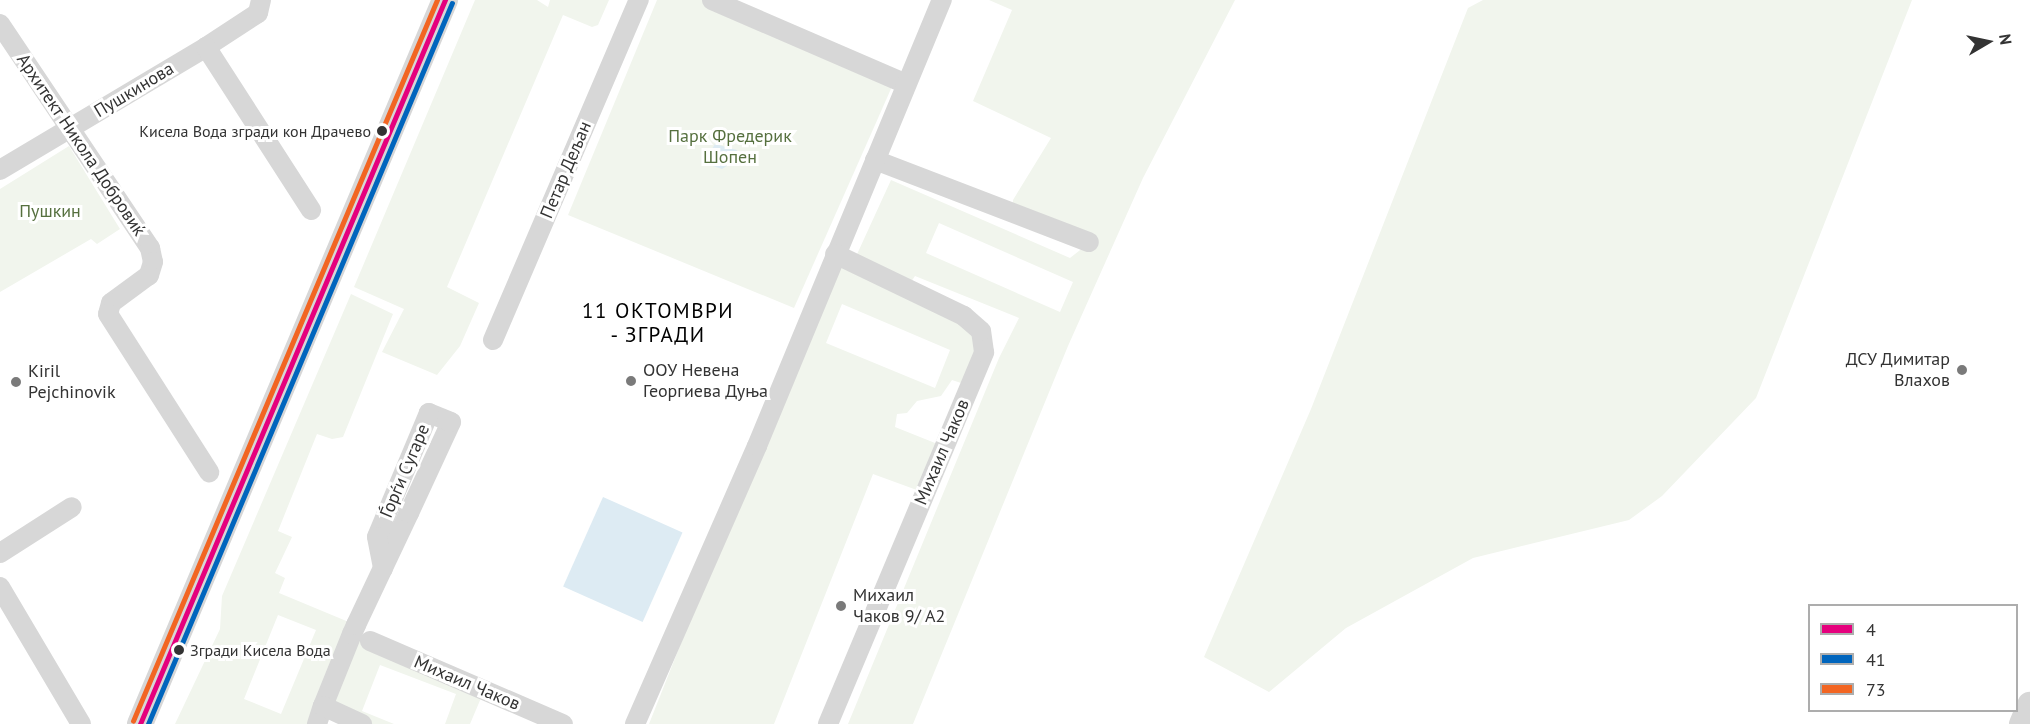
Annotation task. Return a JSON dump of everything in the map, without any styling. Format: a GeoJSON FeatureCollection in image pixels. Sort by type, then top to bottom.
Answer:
{"type":"FeatureCollection","features":[{"type":"Feature","properties":{"kind":"street","name":"Пушкинова"},"geometry":{"type":"LineString","coordinates":[[0,170],[206,47],[258,13],[261,0]]}},
{"type":"Feature","properties":{"kind":"street"},"geometry":{"type":"LineString","coordinates":[[140,724],[445,0]]}},
{"type":"Feature","properties":{"kind":"street","name":"Петар Дељан"},"geometry":{"type":"LineString","coordinates":[[493,340],[639,0]]}},
{"type":"Feature","properties":{"kind":"street"},"geometry":{"type":"LineString","coordinates":[[712,0],[906,84]]}},
{"type":"Feature","properties":{"kind":"street"},"geometry":{"type":"LineString","coordinates":[[635,724],[757,447],[941,0]]}},
{"type":"Feature","properties":{"kind":"street","name":"Архитект Никола Добровиќ"},"geometry":{"type":"LineString","coordinates":[[0,24],[153,255],[148,275],[111,303],[109,319],[209,472]]}},
{"type":"Feature","properties":{"kind":"street"},"geometry":{"type":"LineString","coordinates":[[206,47],[311,210]]}},
{"type":"Feature","properties":{"kind":"street"},"geometry":{"type":"LineString","coordinates":[[875,160],[1089,242]]}},
{"type":"Feature","properties":{"kind":"street","name":"Михаил Чаков"},"geometry":{"type":"LineString","coordinates":[[828,724],[984,352],[981,331],[964,316],[835,254]]}},
{"type":"Feature","properties":{"kind":"street","name":"Ѓорѓи Сугаре"},"geometry":{"type":"LineString","coordinates":[[320,715],[383,568],[452,422],[429,413],[377,537],[383,568]]}},
{"type":"Feature","properties":{"kind":"street"},"geometry":{"type":"LineString","coordinates":[[0,553],[72,507]]}},
{"type":"Feature","properties":{"kind":"street"},"geometry":{"type":"LineString","coordinates":[[0,587],[81,724]]}},
{"type":"Feature","properties":{"kind":"street","name":"Михаил Чаков"},"geometry":{"type":"LineString","coordinates":[[370,641],[563,724]]}},
{"type":"Feature","properties":{"kind":"street"},"geometry":{"type":"LineString","coordinates":[[2022,724],[2030,705]]}},
{"type":"Feature","properties":{"kind":"street"},"geometry":{"type":"LineString","coordinates":[[320,715],[362,724]]}},
{"type":"Feature","properties":{"kind":"green space"},"geometry":{"type":"Polygon","coordinates":[[[475,0],[537,0],[548,7],[550,0],[609,0],[598,25],[592,27],[563,15],[447,287],[479,303],[460,346],[437,375],[382,352],[404,309],[354,287],[475,0]]]}},
{"type":"Feature","properties":{"kind":"green space","name":"Парк Фредерик Шопен"},"geometry":{"type":"Polygon","coordinates":[[[657,0],[705,0],[894,82],[794,308],[568,215],[657,0]]]}},
{"type":"Feature","properties":{"kind":"green space"},"geometry":{"type":"Polygon","coordinates":[[[989,0],[1235,0],[1143,178],[1068,346],[913,724],[848,724],[999,358],[1019,318],[915,276],[907,288],[981,331],[970,386],[952,380],[941,396],[917,401],[907,413],[897,414],[895,427],[945,447],[925,493],[873,474],[774,724],[649,724],[835,254],[853,263],[891,180],[1070,258],[1089,243],[1012,213],[1013,200],[1051,138],[973,101],[1012,10],[989,0]],[[939,223],[926,253],[1060,312],[1073,282],[939,223]],[[842,304],[826,343],[935,388],[950,350],[842,304]]]}},
{"type":"Feature","properties":{"kind":"green space"},"geometry":{"type":"Polygon","coordinates":[[[1483,0],[1912,0],[1756,398],[1662,496],[1629,520],[1473,558],[1346,628],[1269,692],[1204,657],[1311,409],[1468,8],[1483,0]]]}},
{"type":"Feature","properties":{"kind":"green space","name":"Пушкин"},"geometry":{"type":"Polygon","coordinates":[[[69,146],[120,229],[97,244],[91,239],[0,292],[0,189],[69,146]]]}},
{"type":"Feature","properties":{"kind":"green space"},"geometry":{"type":"Polygon","coordinates":[[[351,294],[393,314],[343,437],[332,439],[317,434],[278,531],[292,537],[275,573],[285,578],[279,593],[356,625],[352,634],[481,698],[470,724],[445,724],[456,694],[380,665],[362,711],[394,724],[362,724],[323,706],[317,724],[175,724],[220,629],[222,596],[351,294]],[[278,615],[244,699],[281,714],[316,630],[278,615]]]}},
{"type":"Feature","properties":{"kind":"shaded area"},"geometry":{"type":"Polygon","coordinates":[[[715,144],[737,150],[735,161],[722,169],[713,166],[709,154],[715,144]]]}},
{"type":"Feature","properties":{"kind":"shaded area"},"geometry":{"type":"Polygon","coordinates":[[[603,497],[682,532],[643,622],[563,587],[603,497]]]}},
{"type":"Feature","properties":{"kind":"transit line","name":"73"},"geometry":{"type":"LineString","coordinates":[[133,721],[437,0]]}},
{"type":"Feature","properties":{"kind":"transit line","name":"4"},"geometry":{"type":"LineString","coordinates":[[140,724],[445,0]]}},
{"type":"Feature","properties":{"kind":"transit line","name":"41"},"geometry":{"type":"LineString","coordinates":[[148,724],[452,3]]}},
{"type":"Feature","properties":{"kind":"place","name":"Кисела Вода згради кон Драчево"},"geometry":{"type":"Point","coordinates":[382,131]}},
{"type":"Feature","properties":{"kind":"place","name":"ДСУ Димитар Влахов"},"geometry":{"type":"Point","coordinates":[1962,370]}},
{"type":"Feature","properties":{"kind":"place","name":"ООУ Невена Георгиева Дуња"},"geometry":{"type":"Point","coordinates":[631,381]}},
{"type":"Feature","properties":{"kind":"place","name":"Kiril Pejchinovik"},"geometry":{"type":"Point","coordinates":[16,382]}},
{"type":"Feature","properties":{"kind":"place","name":"Михаил Чаков 9/ А2"},"geometry":{"type":"Point","coordinates":[841,606]}},
{"type":"Feature","properties":{"kind":"place","name":"Згради Кисела Вода"},"geometry":{"type":"Point","coordinates":[179,650]}},
{"type":"Feature","properties":{"kind":"district","name":"11 ОКТОМВРИ - ЗГРАДИ"},"geometry":{"type":"Point","coordinates":[658,323]}}]}
